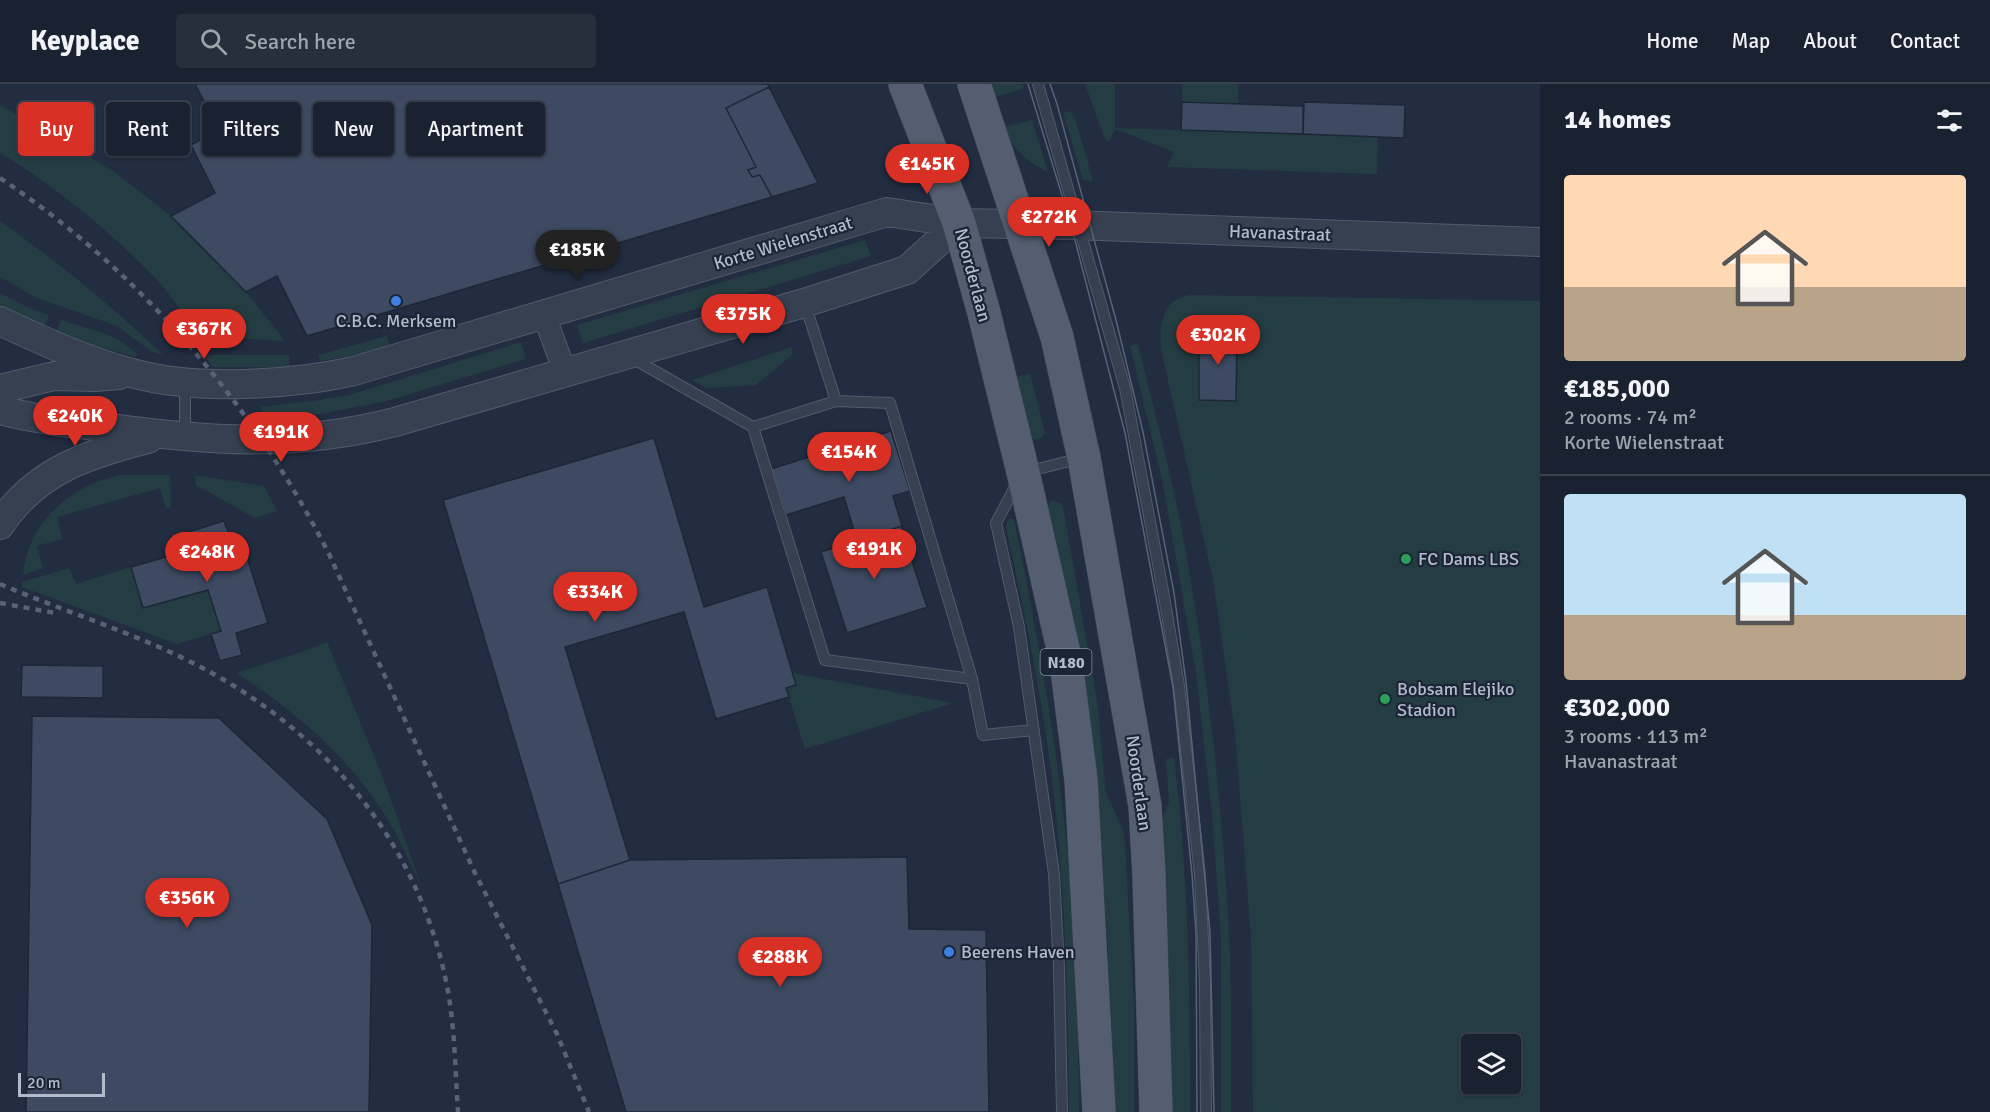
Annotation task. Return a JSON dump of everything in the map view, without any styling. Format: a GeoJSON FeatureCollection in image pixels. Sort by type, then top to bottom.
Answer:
{"type":"FeatureCollection","features":[{"type":"Feature","properties":{"kind":"main road","name":"Noorderlaan"},"geometry":{"type":"LineString","coordinates":[[905,84],[959,224],[984,313],[1023,472],[1065,662],[1081,780],[1099,1112]]}},
{"type":"Feature","properties":{"kind":"main road","name":"Noorderlaan"},"geometry":{"type":"LineString","coordinates":[[974,84],[1057,338],[1084,458],[1145,806],[1156,1112]]}},
{"type":"Feature","properties":{"kind":"street","name":"Korte Wielenstraat"},"geometry":{"type":"LineString","coordinates":[[0,321],[45,343],[133,374],[185,382],[308,381],[329,377],[544,315],[887,212],[959,224],[1020,224]]}},
{"type":"Feature","properties":{"kind":"street"},"geometry":{"type":"LineString","coordinates":[[0,410],[36,418],[173,436],[263,441],[352,433],[627,355],[907,270],[959,224]]}},
{"type":"Feature","properties":{"kind":"street","name":"Havanastraat"},"geometry":{"type":"LineString","coordinates":[[1020,224],[1540,242]]}},
{"type":"Feature","properties":{"kind":"street"},"geometry":{"type":"LineString","coordinates":[[544,315],[565,372]]}},
{"type":"Feature","properties":{"kind":"street","name":"Korte Wielenstraat"},"geometry":{"type":"LineString","coordinates":[[0,389],[54,376],[95,377],[133,374]]}},
{"type":"Feature","properties":{"kind":"street"},"geometry":{"type":"LineString","coordinates":[[0,525],[27,494],[73,462],[100,452],[173,436]]}},
{"type":"Feature","properties":{"kind":"lane"},"geometry":{"type":"LineString","coordinates":[[1038,84],[1125,388],[1179,686],[1200,875],[1205,984],[1206,1112]]}},
{"type":"Feature","properties":{"kind":"lane"},"geometry":{"type":"LineString","coordinates":[[804,303],[836,401]]}},
{"type":"Feature","properties":{"kind":"lane"},"geometry":{"type":"LineString","coordinates":[[627,355],[753,427],[825,660],[972,679]]}},
{"type":"Feature","properties":{"kind":"lane"},"geometry":{"type":"LineString","coordinates":[[173,436],[185,382]]}},
{"type":"Feature","properties":{"kind":"lane"},"geometry":{"type":"LineString","coordinates":[[753,427],[836,401],[890,403],[972,679],[983,735],[1034,730]]}},
{"type":"Feature","properties":{"kind":"lane"},"geometry":{"type":"LineString","coordinates":[[1062,1112],[1059,968],[1054,874],[1019,627],[996,523],[1023,472],[1084,458]]}},
{"type":"Feature","properties":{"kind":"green space"},"geometry":{"type":"Polygon","coordinates":[[[987,84],[1022,84],[1024,88],[992,98],[987,84]]]}},
{"type":"Feature","properties":{"kind":"green space"},"geometry":{"type":"Polygon","coordinates":[[[1085,84],[1115,84],[1115,128],[1378,137],[1377,174],[1167,167],[1174,152],[1115,129],[1109,142],[1104,137],[1085,84]]]}},
{"type":"Feature","properties":{"kind":"green space"},"geometry":{"type":"Polygon","coordinates":[[[1182,84],[1238,84],[1238,104],[1182,102],[1182,84]]]}},
{"type":"Feature","properties":{"kind":"green space"},"geometry":{"type":"Polygon","coordinates":[[[0,105],[18,116],[18,156],[87,156],[113,171],[171,216],[246,292],[285,341],[200,336],[158,281],[122,246],[63,196],[0,153],[0,105]]]}},
{"type":"Feature","properties":{"kind":"green space"},"geometry":{"type":"Polygon","coordinates":[[[1068,111],[1075,118],[1093,181],[1083,180],[1063,112],[1068,111]]]}},
{"type":"Feature","properties":{"kind":"green space"},"geometry":{"type":"Polygon","coordinates":[[[1032,120],[1048,172],[1021,154],[1003,127],[1032,120]]]}},
{"type":"Feature","properties":{"kind":"green space"},"geometry":{"type":"Polygon","coordinates":[[[0,221],[84,285],[163,355],[151,351],[117,326],[37,298],[0,277],[0,221]]]}},
{"type":"Feature","properties":{"kind":"green space"},"geometry":{"type":"Polygon","coordinates":[[[865,240],[871,256],[583,343],[577,325],[865,240]]]}},
{"type":"Feature","properties":{"kind":"green space"},"geometry":{"type":"Polygon","coordinates":[[[0,293],[49,315],[43,330],[0,309],[0,293]]]}},
{"type":"Feature","properties":{"kind":"green space","name":"Bobsam Elejiko Stadion"},"geometry":{"type":"Polygon","coordinates":[[[1191,295],[1540,301],[1540,1112],[1253,1112],[1251,937],[1235,732],[1213,580],[1161,349],[1162,322],[1174,301],[1191,295]]]}},
{"type":"Feature","properties":{"kind":"green space"},"geometry":{"type":"Polygon","coordinates":[[[61,320],[111,336],[129,347],[137,354],[136,357],[55,335],[61,320]]]}},
{"type":"Feature","properties":{"kind":"green space"},"geometry":{"type":"Polygon","coordinates":[[[387,336],[390,346],[366,353],[320,361],[318,355],[387,336]]]}},
{"type":"Feature","properties":{"kind":"green space"},"geometry":{"type":"Polygon","coordinates":[[[521,342],[526,359],[383,402],[319,414],[265,420],[260,407],[349,395],[521,342]]]}},
{"type":"Feature","properties":{"kind":"green space"},"geometry":{"type":"Polygon","coordinates":[[[1138,344],[1180,521],[1198,624],[1212,727],[1229,935],[1231,1112],[1221,1112],[1221,937],[1212,813],[1196,673],[1162,479],[1130,346],[1138,344]]]}},
{"type":"Feature","properties":{"kind":"green space"},"geometry":{"type":"Polygon","coordinates":[[[792,347],[792,354],[756,385],[706,388],[692,380],[792,347]]]}},
{"type":"Feature","properties":{"kind":"green space"},"geometry":{"type":"Polygon","coordinates":[[[204,355],[289,355],[290,367],[213,367],[204,355]]]}},
{"type":"Feature","properties":{"kind":"green space"},"geometry":{"type":"Polygon","coordinates":[[[1030,373],[1045,433],[1036,440],[1031,438],[1013,378],[1030,373]]]}},
{"type":"Feature","properties":{"kind":"green space"},"geometry":{"type":"Polygon","coordinates":[[[120,475],[170,475],[171,507],[166,509],[160,488],[57,517],[62,539],[37,546],[43,568],[23,575],[33,539],[55,509],[84,488],[120,475]]]}},
{"type":"Feature","properties":{"kind":"green space"},"geometry":{"type":"Polygon","coordinates":[[[195,475],[264,486],[277,511],[255,518],[196,485],[195,475]]]}},
{"type":"Feature","properties":{"kind":"green space"},"geometry":{"type":"Polygon","coordinates":[[[1052,501],[1061,503],[1064,512],[1097,701],[1106,793],[1123,830],[1125,842],[1134,1005],[1134,1112],[1109,1112],[1108,949],[1100,839],[1046,509],[1052,501]]]}},
{"type":"Feature","properties":{"kind":"green space"},"geometry":{"type":"Polygon","coordinates":[[[1008,519],[1013,519],[1015,523],[1041,660],[1067,843],[1075,945],[1079,1112],[1069,1112],[1064,913],[1054,795],[1027,627],[1006,527],[1008,519]]]}},
{"type":"Feature","properties":{"kind":"green space"},"geometry":{"type":"Polygon","coordinates":[[[131,567],[143,607],[208,590],[221,631],[177,644],[22,587],[22,582],[69,568],[76,584],[131,567]]]}},
{"type":"Feature","properties":{"kind":"green space"},"geometry":{"type":"Polygon","coordinates":[[[327,642],[382,775],[422,888],[394,830],[379,806],[344,762],[304,723],[236,673],[327,642]]]}},
{"type":"Feature","properties":{"kind":"green space"},"geometry":{"type":"Polygon","coordinates":[[[792,673],[953,703],[805,749],[786,688],[796,685],[792,673]]]}},
{"type":"Feature","properties":{"kind":"green space"},"geometry":{"type":"Polygon","coordinates":[[[1174,758],[1186,891],[1190,1112],[1167,1112],[1161,824],[1169,801],[1166,759],[1174,758]]]}},
{"type":"Feature","properties":{"kind":"building"},"geometry":{"type":"Polygon","coordinates":[[[195,84],[768,84],[769,87],[726,108],[756,167],[748,170],[752,177],[760,175],[772,197],[307,336],[277,276],[246,292],[171,216],[215,193],[191,145],[202,139],[202,156],[301,156],[301,102],[204,102],[195,84]]]}},
{"type":"Feature","properties":{"kind":"building"},"geometry":{"type":"Polygon","coordinates":[[[769,87],[818,183],[772,197],[760,175],[752,177],[748,170],[756,167],[726,108],[769,87]]]}},
{"type":"Feature","properties":{"kind":"building"},"geometry":{"type":"Polygon","coordinates":[[[1182,102],[1303,106],[1303,134],[1181,130],[1182,102]]]}},
{"type":"Feature","properties":{"kind":"building"},"geometry":{"type":"Polygon","coordinates":[[[1304,102],[1405,105],[1404,138],[1303,134],[1304,102]]]}},
{"type":"Feature","properties":{"kind":"building"},"geometry":{"type":"Polygon","coordinates":[[[1199,331],[1237,331],[1236,401],[1199,400],[1199,331]]]}},
{"type":"Feature","properties":{"kind":"building"},"geometry":{"type":"Polygon","coordinates":[[[891,431],[910,491],[893,496],[902,526],[857,541],[844,497],[786,515],[771,469],[891,431]]]}},
{"type":"Feature","properties":{"kind":"building"},"geometry":{"type":"Polygon","coordinates":[[[654,438],[704,607],[767,587],[796,685],[786,688],[789,697],[716,719],[684,612],[565,647],[630,860],[558,884],[443,500],[654,438]]]}},
{"type":"Feature","properties":{"kind":"building"},"geometry":{"type":"Polygon","coordinates":[[[224,521],[235,550],[244,548],[268,623],[236,633],[242,655],[220,661],[211,634],[221,631],[208,590],[143,608],[131,567],[180,553],[175,536],[224,521]]]}},
{"type":"Feature","properties":{"kind":"building"},"geometry":{"type":"Polygon","coordinates":[[[902,526],[928,607],[847,633],[821,552],[902,526]]]}},
{"type":"Feature","properties":{"kind":"building"},"geometry":{"type":"Polygon","coordinates":[[[22,665],[103,666],[103,698],[21,697],[22,665]]]}},
{"type":"Feature","properties":{"kind":"building"},"geometry":{"type":"Polygon","coordinates":[[[32,716],[219,718],[327,819],[372,925],[369,1112],[26,1112],[32,716]]]}},
{"type":"Feature","properties":{"kind":"building"},"geometry":{"type":"Polygon","coordinates":[[[907,857],[909,929],[986,930],[989,1112],[626,1112],[558,884],[630,860],[907,857]]]}},
{"type":"Feature","properties":{"kind":"tram line"},"geometry":{"type":"LineString","coordinates":[[1028,84],[1071,225],[1125,433],[1173,687],[1196,933],[1197,1112]]}},
{"type":"Feature","properties":{"kind":"tram line"},"geometry":{"type":"LineString","coordinates":[[1050,84],[1116,320],[1143,432],[1174,593],[1186,682],[1210,932],[1214,1112]]}},
{"type":"Feature","properties":{"kind":"railway"},"geometry":{"type":"LineString","coordinates":[[0,178],[100,255],[146,298],[228,393],[299,498],[329,554],[475,873],[557,1034],[589,1112]]}},
{"type":"Feature","properties":{"kind":"railway"},"geometry":{"type":"LineString","coordinates":[[0,584],[116,629],[185,659],[233,685],[278,716],[318,751],[354,789],[385,832],[411,878],[431,928],[449,997],[458,1112]]}},
{"type":"Feature","properties":{"kind":"railway"},"geometry":{"type":"LineString","coordinates":[[0,603],[55,613]]}},
{"type":"Feature","properties":{"kind":"place","name":"C.B.C. Merksem"},"geometry":{"type":"Point","coordinates":[396,301]}},
{"type":"Feature","properties":{"kind":"place","name":"FC Dams LBS"},"geometry":{"type":"Point","coordinates":[1406,559]}},
{"type":"Feature","properties":{"kind":"place","name":"Bobsam Elejiko Stadion"},"geometry":{"type":"Point","coordinates":[1385,699]}},
{"type":"Feature","properties":{"kind":"place","name":"Beerens Haven"},"geometry":{"type":"Point","coordinates":[949,952]}}]}
